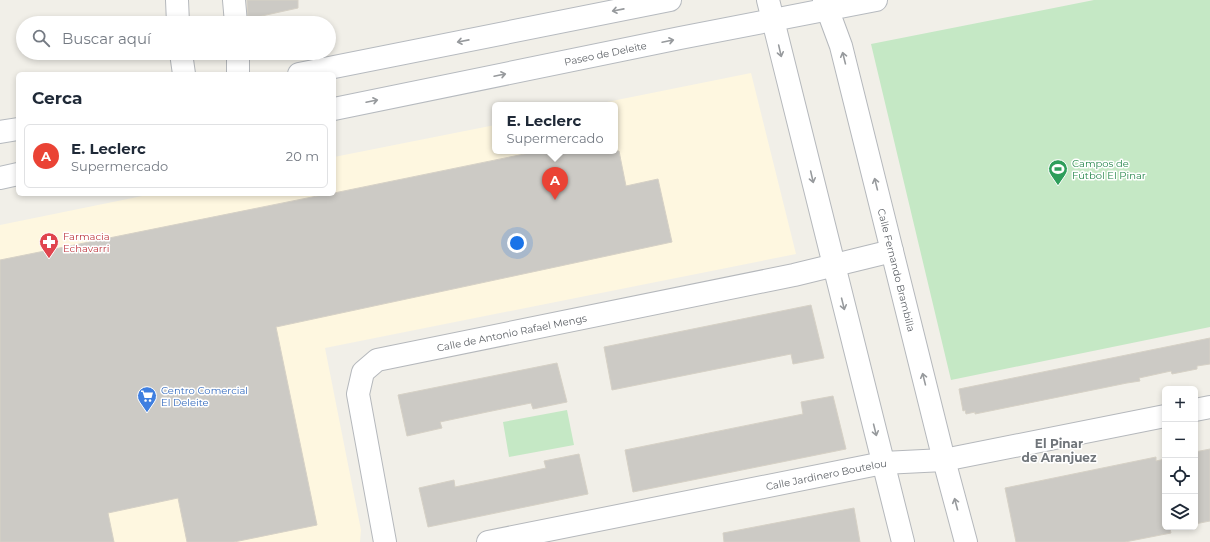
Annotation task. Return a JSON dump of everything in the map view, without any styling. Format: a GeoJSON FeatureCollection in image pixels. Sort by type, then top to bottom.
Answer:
{"type":"FeatureCollection","features":[{"type":"Feature","properties":{"kind":"street"},"geometry":{"type":"LineString","coordinates":[[177,0],[178,16]]}},
{"type":"Feature","properties":{"kind":"street"},"geometry":{"type":"LineString","coordinates":[[234,0],[235,16]]}},
{"type":"Feature","properties":{"kind":"street"},"geometry":{"type":"LineString","coordinates":[[309,72],[670,0]]}},
{"type":"Feature","properties":{"kind":"street","name":"Paseo de Deleite"},"geometry":{"type":"LineString","coordinates":[[336,109],[770,10],[876,0]]}},
{"type":"Feature","properties":{"kind":"street","name":"Calle Fernando Brambilla"},"geometry":{"type":"LineString","coordinates":[[825,5],[841,46],[944,460],[966,542]]}},
{"type":"Feature","properties":{"kind":"street"},"geometry":{"type":"LineString","coordinates":[[770,10],[903,542]]}},
{"type":"Feature","properties":{"kind":"street"},"geometry":{"type":"LineString","coordinates":[[182,60],[184,72]]}},
{"type":"Feature","properties":{"kind":"street"},"geometry":{"type":"LineString","coordinates":[[238,60],[238,72]]}},
{"type":"Feature","properties":{"kind":"street"},"geometry":{"type":"LineString","coordinates":[[0,132],[16,129]]}},
{"type":"Feature","properties":{"kind":"street"},"geometry":{"type":"LineString","coordinates":[[0,178],[16,174]]}},
{"type":"Feature","properties":{"kind":"street","name":"Calle de Antonio Rafael Mengs"},"geometry":{"type":"LineString","coordinates":[[385,542],[358,394],[363,372],[377,360],[833,265],[892,251]]}},
{"type":"Feature","properties":{"kind":"street"},"geometry":{"type":"LineString","coordinates":[[1198,409],[1210,406]]}},
{"type":"Feature","properties":{"kind":"street","name":"Calle Jardinero Boutelou"},"geometry":{"type":"LineString","coordinates":[[488,542],[883,463],[944,460],[1162,417]]}},
{"type":"Feature","properties":{"kind":"shaded area","name":"Centro Comercial El Deleite"},"geometry":{"type":"Polygon","coordinates":[[[751,73],[796,254],[325,348],[361,530],[360,542],[0,542],[0,225],[142,196],[336,196],[336,157],[492,126],[492,154],[618,154],[618,102],[607,102],[751,73]]]}},
{"type":"Feature","properties":{"kind":"green space","name":"Campos de Fútbol El Pinar"},"geometry":{"type":"Polygon","coordinates":[[[1094,0],[1210,0],[1210,327],[951,380],[871,44],[1094,0]]]}},
{"type":"Feature","properties":{"kind":"green space"},"geometry":{"type":"Polygon","coordinates":[[[567,410],[574,445],[509,457],[503,422],[567,410]]]}},
{"type":"Feature","properties":{"kind":"building"},"geometry":{"type":"Polygon","coordinates":[[[247,0],[298,0],[298,8],[262,16],[248,16],[247,0]]]}},
{"type":"Feature","properties":{"kind":"building","name":"Centro Comercial El Deleite"},"geometry":{"type":"Polygon","coordinates":[[[619,151],[626,186],[658,179],[672,242],[276,327],[317,525],[234,542],[187,542],[178,498],[108,513],[114,542],[0,542],[0,260],[317,196],[336,196],[336,193],[524,154],[618,154],[619,151]]]}},
{"type":"Feature","properties":{"kind":"building"},"geometry":{"type":"Polygon","coordinates":[[[811,305],[824,358],[793,364],[791,354],[612,390],[604,347],[811,305]]]}},
{"type":"Feature","properties":{"kind":"building"},"geometry":{"type":"Polygon","coordinates":[[[1210,338],[1210,364],[1197,366],[1197,369],[1172,374],[1171,371],[1139,378],[1140,381],[975,414],[975,412],[966,414],[965,410],[963,411],[959,389],[1210,338]]]}},
{"type":"Feature","properties":{"kind":"building"},"geometry":{"type":"Polygon","coordinates":[[[557,363],[567,402],[533,409],[531,403],[487,412],[440,422],[442,428],[407,436],[398,395],[557,363]]]}},
{"type":"Feature","properties":{"kind":"building"},"geometry":{"type":"Polygon","coordinates":[[[833,396],[846,449],[633,492],[625,450],[803,414],[801,402],[833,396]]]}},
{"type":"Feature","properties":{"kind":"building"},"geometry":{"type":"Polygon","coordinates":[[[1210,449],[1210,521],[1198,523],[1198,458],[1198,451],[1210,449]]]}},
{"type":"Feature","properties":{"kind":"building"},"geometry":{"type":"Polygon","coordinates":[[[579,454],[588,494],[428,527],[419,488],[454,480],[455,487],[546,468],[544,461],[579,454]]]}},
{"type":"Feature","properties":{"kind":"building"},"geometry":{"type":"Polygon","coordinates":[[[1156,457],[1156,461],[1162,460],[1162,530],[1170,530],[1171,533],[1125,542],[1016,542],[1005,488],[1156,457]]]}},
{"type":"Feature","properties":{"kind":"building"},"geometry":{"type":"Polygon","coordinates":[[[854,508],[860,542],[724,542],[723,533],[854,508]]]}},
{"type":"Feature","properties":{"kind":"place","name":"Campos de Fútbol El Pinar"},"geometry":{"type":"Point","coordinates":[1058,186]}},
{"type":"Feature","properties":{"kind":"place","name":"E. Leclerc"},"geometry":{"type":"Point","coordinates":[555,200]}},
{"type":"Feature","properties":{"kind":"place","name":"Farmacia Echavarri"},"geometry":{"type":"Point","coordinates":[49,259]}},
{"type":"Feature","properties":{"kind":"place","name":"Centro Comercial El Deleite"},"geometry":{"type":"Point","coordinates":[147,413]}},
{"type":"Feature","properties":{"kind":"district","name":"El Pinar de Aranjuez"},"geometry":{"type":"Point","coordinates":[1059,451]}}]}
